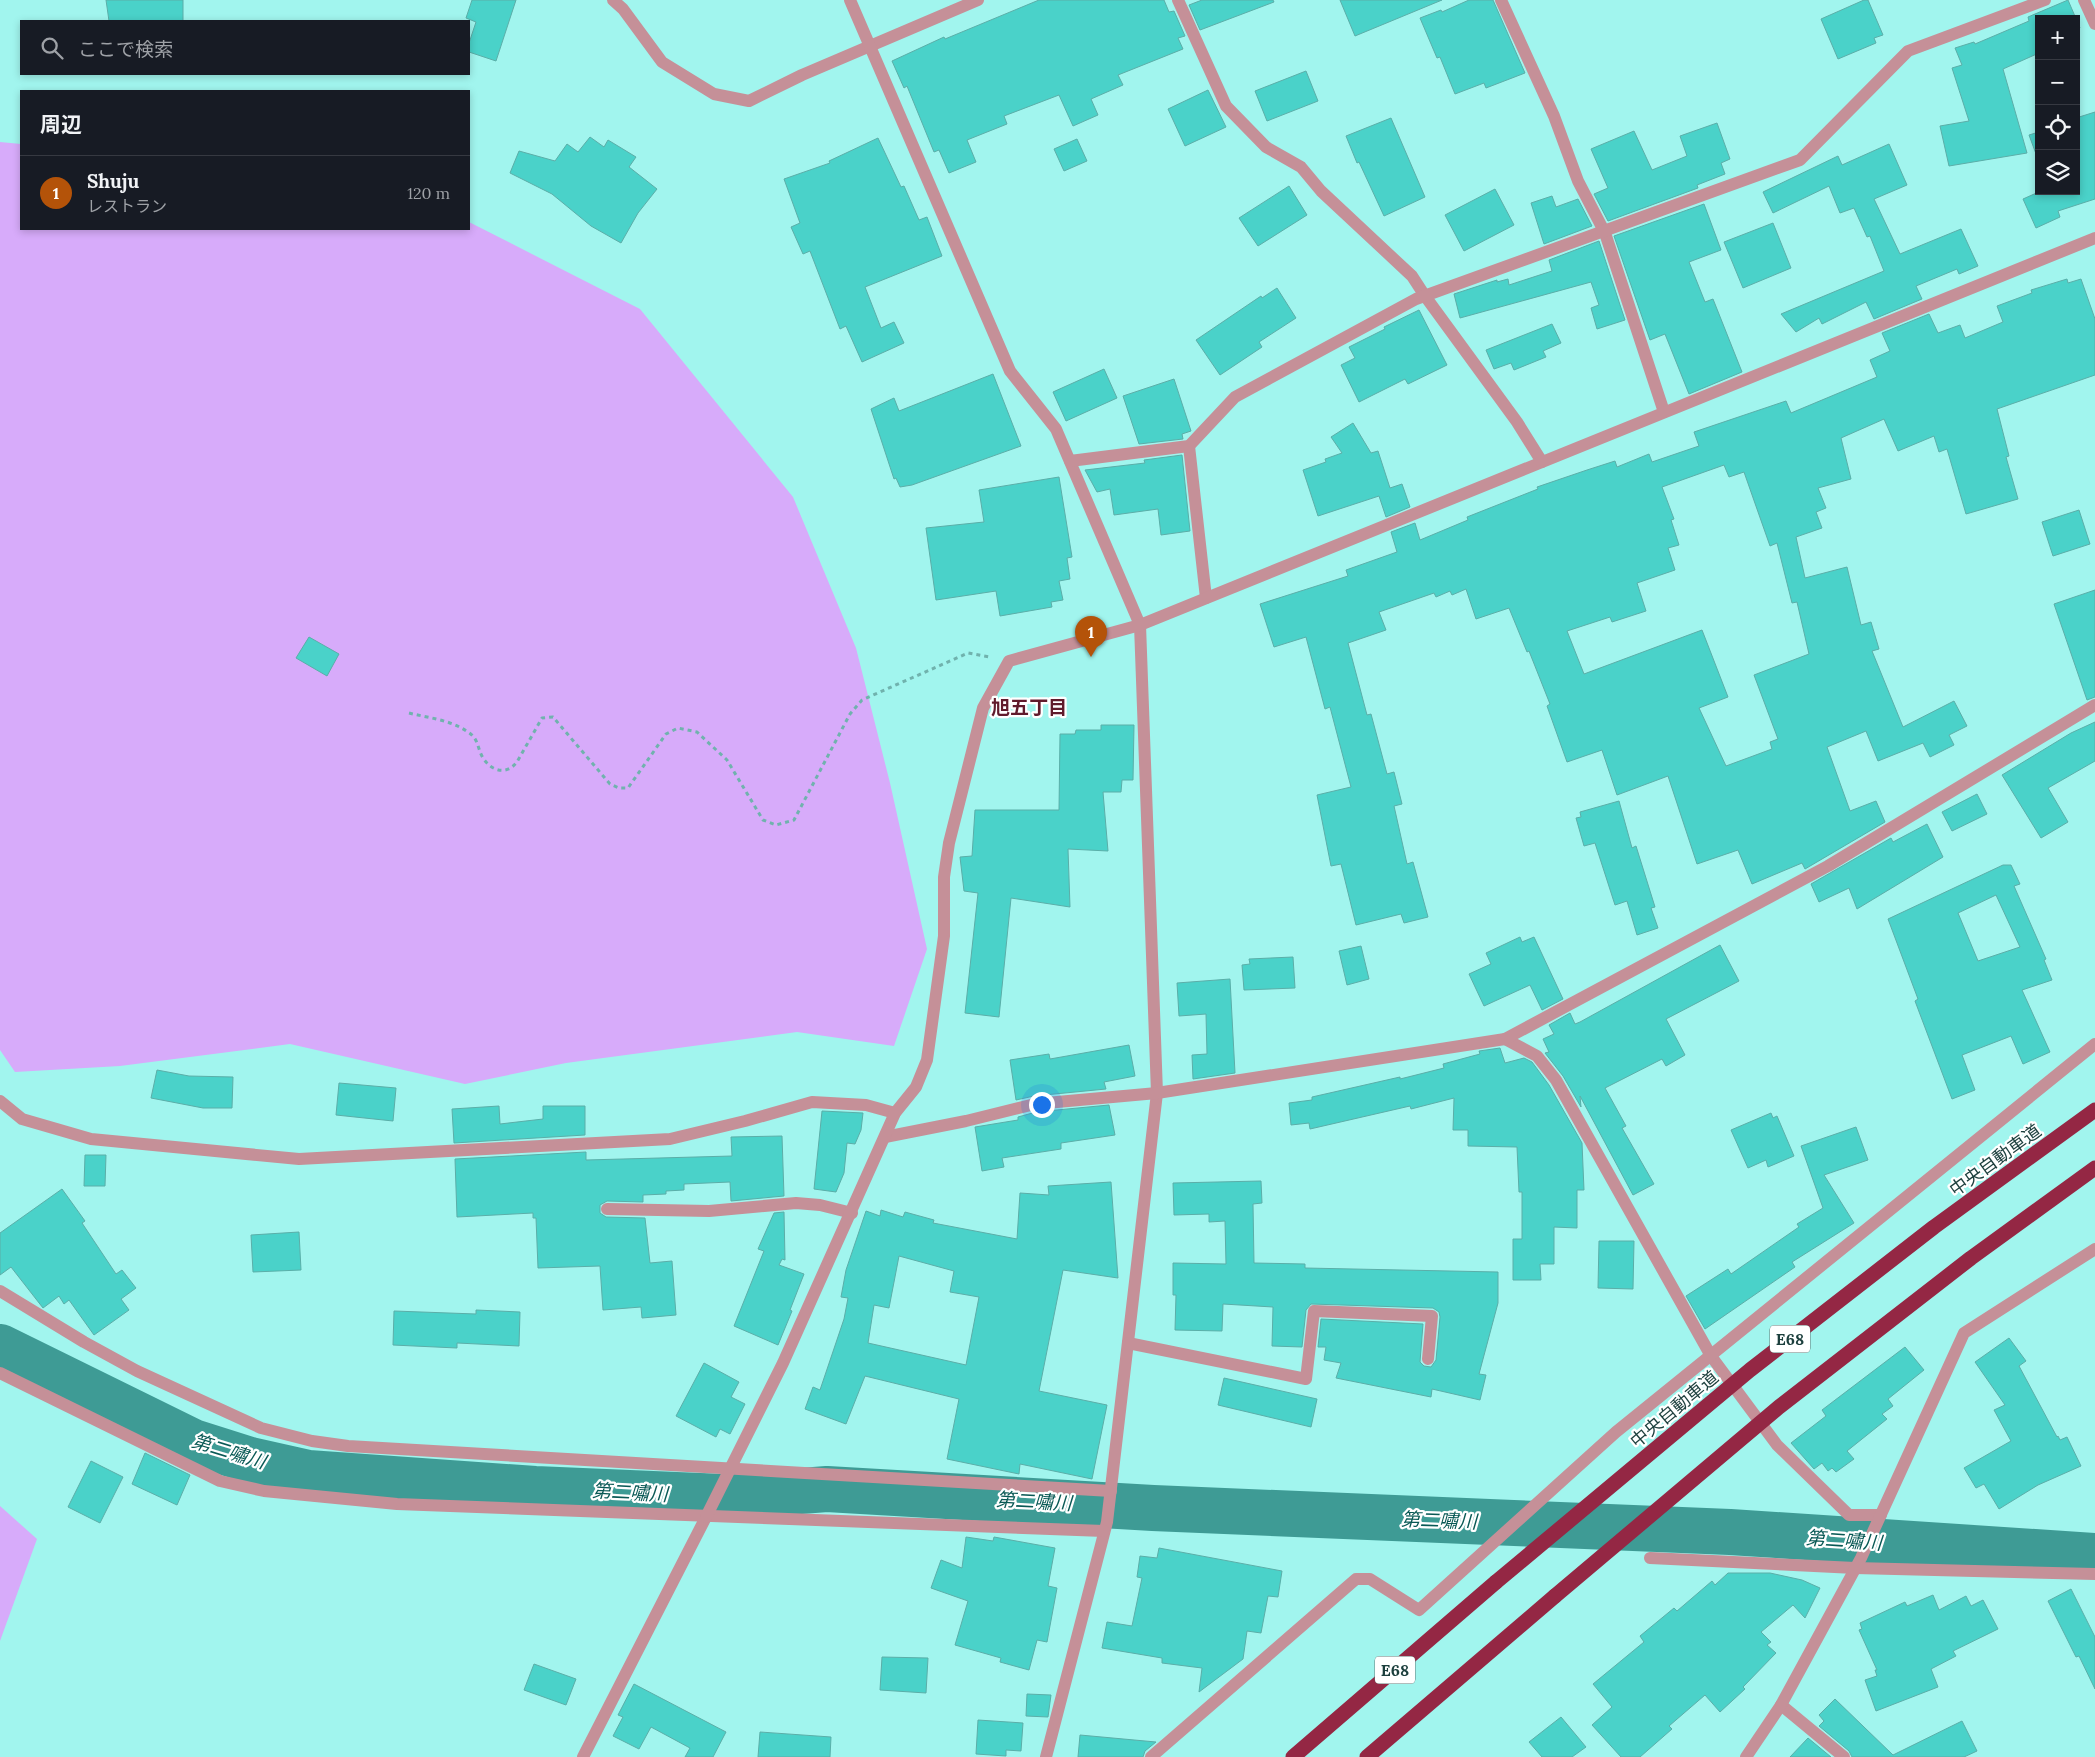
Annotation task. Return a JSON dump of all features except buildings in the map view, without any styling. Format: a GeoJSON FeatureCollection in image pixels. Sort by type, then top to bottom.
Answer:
{"type":"FeatureCollection","features":[{"type":"Feature","properties":{"kind":"highway","name":"中央自動車道"},"geometry":{"type":"LineString","coordinates":[[1293,1757],[1496,1582],[1750,1370],[1934,1227],[2095,1110]]}},
{"type":"Feature","properties":{"kind":"highway","name":"E68"},"geometry":{"type":"LineString","coordinates":[[1368,1757],[1779,1407],[1971,1258],[2095,1168]]}},
{"type":"Feature","properties":{"kind":"street"},"geometry":{"type":"LineString","coordinates":[[613,0],[623,9],[662,62],[714,94],[749,101],[802,75],[978,0]]}},
{"type":"Feature","properties":{"kind":"street"},"geometry":{"type":"LineString","coordinates":[[850,0],[1010,370],[1056,429],[1140,625],[1157,1093],[1106,1526],[1046,1757]]}},
{"type":"Feature","properties":{"kind":"street"},"geometry":{"type":"LineString","coordinates":[[1178,0],[1226,106],[1266,147],[1301,168],[1321,191],[1412,276],[1517,422],[1542,462]]}},
{"type":"Feature","properties":{"kind":"street"},"geometry":{"type":"LineString","coordinates":[[1501,0],[1554,116],[1578,181],[1605,233],[1664,412]]}},
{"type":"Feature","properties":{"kind":"street"},"geometry":{"type":"LineString","coordinates":[[1070,461],[1188,446],[1235,397],[1425,296],[1605,233],[1800,160],[1908,50],[2045,0]]}},
{"type":"Feature","properties":{"kind":"street"},"geometry":{"type":"LineString","coordinates":[[2084,0],[2095,24]]}},
{"type":"Feature","properties":{"kind":"street"},"geometry":{"type":"LineString","coordinates":[[583,1757],[783,1363],[885,1137],[896,1114],[916,1087],[927,1060],[944,936],[944,878],[949,843],[983,708],[1009,661],[1140,625],[2095,238]]}},
{"type":"Feature","properties":{"kind":"street"},"geometry":{"type":"LineString","coordinates":[[1188,446],[1206,598]]}},
{"type":"Feature","properties":{"kind":"street"},"geometry":{"type":"LineString","coordinates":[[885,1137],[966,1121],[1035,1104],[1157,1093],[1505,1039],[1828,866],[2095,705]]}},
{"type":"Feature","properties":{"kind":"street"},"geometry":{"type":"LineString","coordinates":[[1505,1039],[1537,1056],[1556,1080],[1711,1356],[1777,1445],[1849,1515],[1881,1515]]}},
{"type":"Feature","properties":{"kind":"street"},"geometry":{"type":"LineString","coordinates":[[1151,1757],[1356,1579],[1370,1578],[1419,1610],[1616,1432],[2095,1044]]}},
{"type":"Feature","properties":{"kind":"street"},"geometry":{"type":"LineString","coordinates":[[0,1101],[22,1119],[91,1139],[299,1159],[670,1140],[812,1102],[866,1105],[896,1114]]}},
{"type":"Feature","properties":{"kind":"street"},"geometry":{"type":"LineString","coordinates":[[607,1209],[709,1211],[796,1203],[820,1205],[852,1213]]}},
{"type":"Feature","properties":{"kind":"street"},"geometry":{"type":"LineString","coordinates":[[1746,1757],[1781,1705],[1858,1563],[1964,1333],[2095,1249]]}},
{"type":"Feature","properties":{"kind":"street"},"geometry":{"type":"LineString","coordinates":[[0,1291],[84,1342],[137,1371],[261,1428],[312,1440],[348,1446],[691,1465],[727,1473],[1111,1491]]}},
{"type":"Feature","properties":{"kind":"street"},"geometry":{"type":"LineString","coordinates":[[1128,1343],[1306,1379],[1314,1312],[1432,1316],[1428,1359]]}},
{"type":"Feature","properties":{"kind":"street"},"geometry":{"type":"LineString","coordinates":[[0,1374],[220,1481],[264,1491],[397,1504],[709,1512],[1106,1526]]}},
{"type":"Feature","properties":{"kind":"street"},"geometry":{"type":"LineString","coordinates":[[1650,1558],[1858,1563],[2095,1574]]}},
{"type":"Feature","properties":{"kind":"street"},"geometry":{"type":"LineString","coordinates":[[1781,1705],[1844,1757]]}},
{"type":"Feature","properties":{"kind":"path"},"geometry":{"type":"LineString","coordinates":[[410,713],[454,723],[468,731],[476,738],[483,758],[496,770],[504,772],[513,768],[542,718],[553,717],[610,784],[619,788],[628,788],[666,734],[678,728],[697,732],[727,760],[763,820],[776,826],[794,820],[850,714],[862,700],[968,653],[1009,661]]}},
{"type":"Feature","properties":{"kind":"shaded area"},"geometry":{"type":"Polygon","coordinates":[[[0,142],[20,144],[20,230],[470,230],[470,223],[640,309],[793,497],[856,648],[890,783],[927,949],[894,1046],[797,1032],[566,1063],[465,1084],[290,1044],[120,1066],[15,1072],[0,1050],[0,142]]]}},
{"type":"Feature","properties":{"kind":"shaded area"},"geometry":{"type":"Polygon","coordinates":[[[0,1506],[37,1539],[0,1641],[0,1506]]]}},
{"type":"Feature","properties":{"kind":"waterway","name":"第二嘯川"},"geometry":{"type":"LineString","coordinates":[[0,1347],[193,1442],[250,1460],[308,1473],[535,1489],[723,1497],[827,1489],[1153,1508],[1730,1532],[2095,1556]]}},
{"type":"Feature","properties":{"kind":"place","name":"Shuju"},"geometry":{"type":"Point","coordinates":[1091,657]}},
{"type":"Feature","properties":{"kind":"district","name":"旭五丁目"},"geometry":{"type":"Point","coordinates":[1029,707]}}]}
